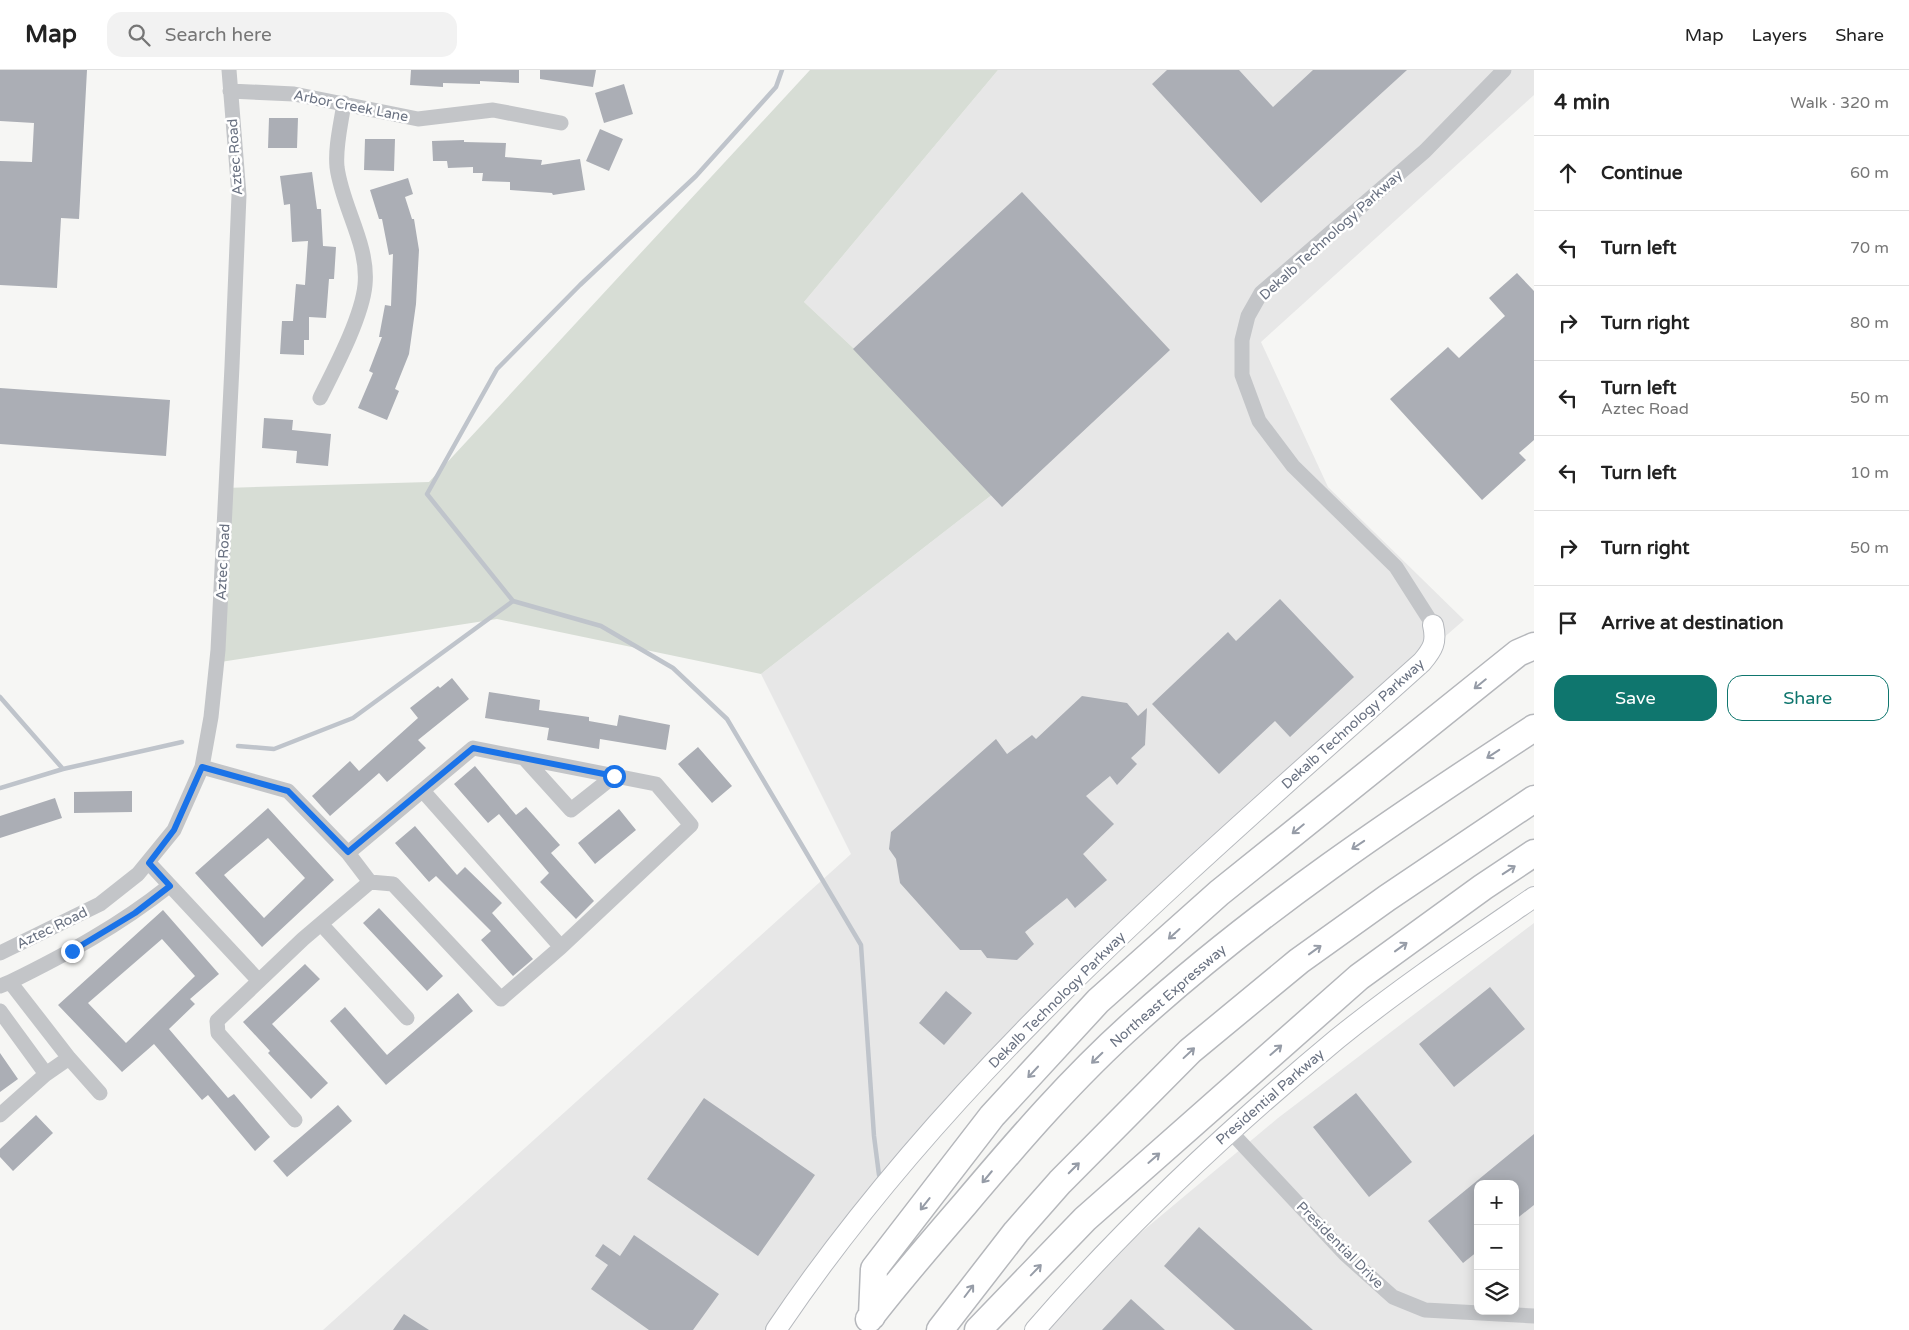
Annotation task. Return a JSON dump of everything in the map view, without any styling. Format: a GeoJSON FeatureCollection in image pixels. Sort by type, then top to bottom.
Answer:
{"type":"FeatureCollection","features":[{"type":"Feature","properties":{"kind":"highway"},"geometry":{"type":"LineString","coordinates":[[867,1323],[874,1269],[992,1116],[1098,1001],[1219,893],[1526,649],[1534,632]]}},
{"type":"Feature","properties":{"kind":"highway","name":"Northeast Expressway"},"geometry":{"type":"LineString","coordinates":[[867,1323],[1018,1140],[1135,1021],[1269,910],[1353,848],[1534,728]]}},
{"type":"Feature","properties":{"kind":"highway"},"geometry":{"type":"LineString","coordinates":[[940,1330],[1016,1232],[1060,1182],[1190,1051],[1299,961],[1387,898],[1534,799]]}},
{"type":"Feature","properties":{"kind":"highway"},"geometry":{"type":"LineString","coordinates":[[978,1330],[1084,1219],[1359,977],[1483,887],[1534,853]]}},
{"type":"Feature","properties":{"kind":"street","name":"Aztec Road"},"geometry":{"type":"LineString","coordinates":[[0,953],[100,904],[149,863],[174,830],[202,767],[211,717],[218,650],[232,376],[238,194],[229,70]]}},
{"type":"Feature","properties":{"kind":"street","name":"Dekalb Technology Parkway"},"geometry":{"type":"LineString","coordinates":[[776,1330],[859,1218],[917,1144],[1093,960],[1422,662],[1433,649],[1436,638],[1433,625],[1396,567],[1293,466],[1260,421],[1242,375],[1242,340],[1248,316],[1261,293],[1425,151],[1504,70]]}},
{"type":"Feature","properties":{"kind":"street","name":"Arbor Creek Lane"},"geometry":{"type":"LineString","coordinates":[[230,91],[294,94],[418,120],[493,110],[561,122]]}},
{"type":"Feature","properties":{"kind":"street"},"geometry":{"type":"LineString","coordinates":[[320,398],[356,315],[365,286],[364,259],[337,167],[344,103]]}},
{"type":"Feature","properties":{"kind":"street"},"geometry":{"type":"LineString","coordinates":[[295,1120],[218,1033],[217,1021],[321,924],[370,882],[393,884],[501,999],[561,947],[691,824],[656,784],[473,748],[348,852]]}},
{"type":"Feature","properties":{"kind":"street"},"geometry":{"type":"LineString","coordinates":[[524,758],[571,810],[614,776]]}},
{"type":"Feature","properties":{"kind":"street"},"geometry":{"type":"LineString","coordinates":[[202,767],[288,791],[348,852],[370,882]]}},
{"type":"Feature","properties":{"kind":"street"},"geometry":{"type":"LineString","coordinates":[[423,791],[561,947]]}},
{"type":"Feature","properties":{"kind":"street"},"geometry":{"type":"LineString","coordinates":[[149,863],[259,981]]}},
{"type":"Feature","properties":{"kind":"street"},"geometry":{"type":"LineString","coordinates":[[100,1093],[5,984],[72,951],[135,913],[170,886]]}},
{"type":"Feature","properties":{"kind":"street","name":"Presidential Parkway"},"geometry":{"type":"LineString","coordinates":[[1035,1330],[1077,1281],[1230,1131],[1338,1038],[1439,962],[1534,898]]}},
{"type":"Feature","properties":{"kind":"street"},"geometry":{"type":"LineString","coordinates":[[321,924],[406,1018]]}},
{"type":"Feature","properties":{"kind":"street"},"geometry":{"type":"LineString","coordinates":[[0,1011],[46,1074]]}},
{"type":"Feature","properties":{"kind":"street"},"geometry":{"type":"LineString","coordinates":[[0,1115],[46,1074],[69,1058]]}},
{"type":"Feature","properties":{"kind":"street","name":"Presidential Drive"},"geometry":{"type":"LineString","coordinates":[[1230,1131],[1345,1254],[1393,1297],[1425,1310],[1534,1316]]}},
{"type":"Feature","properties":{"kind":"shaded area"},"geometry":{"type":"Polygon","coordinates":[[[810,70],[998,70],[804,302],[1002,487],[761,674],[497,619],[214,663],[224,488],[429,482],[810,70]]]}},
{"type":"Feature","properties":{"kind":"shaded area"},"geometry":{"type":"Polygon","coordinates":[[[998,70],[1534,70],[1534,95],[1261,342],[1328,487],[1464,620],[1140,902],[973,1085],[773,1330],[323,1330],[851,854],[761,674],[1002,487],[804,302],[998,70]]]}},
{"type":"Feature","properties":{"kind":"shaded area"},"geometry":{"type":"Polygon","coordinates":[[[1534,923],[1534,1330],[1028,1330],[1035,1321],[1278,1118],[1534,923]]]}},
{"type":"Feature","properties":{"kind":"building"},"geometry":{"type":"Polygon","coordinates":[[[0,70],[87,70],[79,219],[61,218],[57,288],[0,285],[0,161],[32,162],[34,123],[0,121],[0,70]]]}},
{"type":"Feature","properties":{"kind":"building"},"geometry":{"type":"Polygon","coordinates":[[[411,70],[519,70],[519,83],[480,81],[480,84],[443,83],[443,87],[410,85],[411,70]]]}},
{"type":"Feature","properties":{"kind":"building"},"geometry":{"type":"Polygon","coordinates":[[[540,70],[596,70],[593,87],[540,79],[540,70]]]}},
{"type":"Feature","properties":{"kind":"building"},"geometry":{"type":"Polygon","coordinates":[[[1167,70],[1239,70],[1273,107],[1313,70],[1407,70],[1261,203],[1152,84],[1167,70]]]}},
{"type":"Feature","properties":{"kind":"building"},"geometry":{"type":"Polygon","coordinates":[[[624,84],[633,114],[604,123],[595,93],[624,84]]]}},
{"type":"Feature","properties":{"kind":"building"},"geometry":{"type":"Polygon","coordinates":[[[269,118],[298,118],[297,148],[268,148],[269,118]]]}},
{"type":"Feature","properties":{"kind":"building"},"geometry":{"type":"Polygon","coordinates":[[[600,129],[623,139],[609,171],[586,161],[600,129]]]}},
{"type":"Feature","properties":{"kind":"building"},"geometry":{"type":"Polygon","coordinates":[[[365,139],[395,139],[394,171],[364,170],[365,139]]]}},
{"type":"Feature","properties":{"kind":"building"},"geometry":{"type":"Polygon","coordinates":[[[464,140],[464,142],[506,143],[505,157],[542,160],[541,165],[580,159],[585,190],[553,195],[552,193],[510,190],[510,182],[482,181],[483,173],[473,173],[473,167],[448,168],[447,161],[433,161],[432,141],[464,140]]]}},
{"type":"Feature","properties":{"kind":"building"},"geometry":{"type":"Polygon","coordinates":[[[312,172],[317,209],[321,209],[323,246],[336,247],[334,279],[329,279],[326,318],[309,317],[309,340],[304,340],[304,355],[280,354],[282,321],[293,321],[296,284],[305,285],[308,241],[292,242],[290,204],[284,205],[280,176],[312,172]]]}},
{"type":"Feature","properties":{"kind":"building"},"geometry":{"type":"Polygon","coordinates":[[[408,178],[413,194],[405,197],[412,219],[414,219],[419,250],[416,304],[409,354],[395,389],[399,391],[387,420],[358,408],[373,373],[369,371],[382,337],[379,337],[385,305],[391,306],[393,254],[389,255],[382,219],[379,219],[370,190],[408,178]]]}},
{"type":"Feature","properties":{"kind":"building"},"geometry":{"type":"Polygon","coordinates":[[[1022,192],[1170,350],[1002,507],[853,349],[1022,192]]]}},
{"type":"Feature","properties":{"kind":"building"},"geometry":{"type":"Polygon","coordinates":[[[1517,273],[1534,291],[1534,440],[1519,453],[1526,460],[1482,500],[1390,399],[1448,347],[1459,358],[1505,316],[1489,298],[1517,273]]]}},
{"type":"Feature","properties":{"kind":"building"},"geometry":{"type":"Polygon","coordinates":[[[0,388],[170,400],[166,456],[0,444],[0,388]]]}},
{"type":"Feature","properties":{"kind":"building"},"geometry":{"type":"Polygon","coordinates":[[[264,418],[293,420],[292,430],[331,434],[328,466],[296,463],[297,451],[262,448],[264,418]]]}},
{"type":"Feature","properties":{"kind":"building"},"geometry":{"type":"Polygon","coordinates":[[[1280,599],[1354,677],[1290,737],[1275,721],[1219,774],[1152,704],[1228,632],[1236,641],[1280,599]]]}},
{"type":"Feature","properties":{"kind":"building"},"geometry":{"type":"Polygon","coordinates":[[[452,678],[469,699],[418,740],[426,748],[387,782],[379,773],[330,816],[312,796],[350,761],[359,771],[418,718],[410,708],[438,686],[440,688],[452,678]]]}},
{"type":"Feature","properties":{"kind":"building"},"geometry":{"type":"Polygon","coordinates":[[[489,692],[540,700],[539,710],[589,717],[589,721],[617,726],[619,715],[670,725],[666,750],[600,739],[599,749],[547,740],[549,728],[485,718],[489,692]]]}},
{"type":"Feature","properties":{"kind":"building"},"geometry":{"type":"Polygon","coordinates":[[[1082,696],[1127,703],[1138,716],[1147,708],[1145,745],[1131,758],[1137,764],[1117,785],[1110,776],[1086,796],[1114,824],[1083,854],[1107,880],[1075,908],[1067,898],[1025,932],[1034,944],[1017,960],[987,958],[981,950],[960,950],[900,883],[896,859],[889,849],[891,832],[996,739],[1007,754],[1032,735],[1036,739],[1082,696]]]}},
{"type":"Feature","properties":{"kind":"building"},"geometry":{"type":"Polygon","coordinates":[[[698,747],[732,786],[712,803],[678,764],[698,747]]]}},
{"type":"Feature","properties":{"kind":"building"},"geometry":{"type":"Polygon","coordinates":[[[475,766],[516,815],[526,807],[560,845],[551,853],[594,901],[576,919],[540,882],[549,873],[499,814],[488,823],[454,784],[475,766]]]}},
{"type":"Feature","properties":{"kind":"building"},"geometry":{"type":"Polygon","coordinates":[[[132,791],[132,812],[74,813],[74,792],[132,791]]]}},
{"type":"Feature","properties":{"kind":"building"},"geometry":{"type":"Polygon","coordinates":[[[55,798],[62,818],[0,838],[0,816],[55,798]]]}},
{"type":"Feature","properties":{"kind":"building"},"geometry":{"type":"Polygon","coordinates":[[[268,808],[334,880],[262,947],[195,873],[268,808]],[[268,838],[224,875],[264,918],[305,878],[268,838]]]}},
{"type":"Feature","properties":{"kind":"building"},"geometry":{"type":"Polygon","coordinates":[[[619,809],[636,830],[595,864],[578,843],[619,809]]]}},
{"type":"Feature","properties":{"kind":"building"},"geometry":{"type":"Polygon","coordinates":[[[415,826],[457,875],[465,867],[502,903],[492,913],[533,959],[513,976],[481,940],[491,931],[436,876],[429,882],[395,843],[415,826]]]}},
{"type":"Feature","properties":{"kind":"building"},"geometry":{"type":"Polygon","coordinates":[[[379,908],[443,976],[427,991],[363,923],[379,908]]]}},
{"type":"Feature","properties":{"kind":"building"},"geometry":{"type":"Polygon","coordinates":[[[163,910],[219,974],[190,999],[195,1004],[169,1029],[228,1098],[234,1094],[270,1137],[255,1151],[208,1095],[202,1100],[154,1044],[122,1072],[58,1005],[163,910]],[[162,939],[88,1003],[126,1043],[195,976],[162,939]]]}},
{"type":"Feature","properties":{"kind":"building"},"geometry":{"type":"Polygon","coordinates":[[[305,964],[320,979],[272,1024],[328,1083],[311,1099],[268,1053],[270,1051],[243,1022],[305,964]]]}},
{"type":"Feature","properties":{"kind":"building"},"geometry":{"type":"Polygon","coordinates":[[[1490,987],[1525,1029],[1454,1087],[1419,1044],[1490,987]]]}},
{"type":"Feature","properties":{"kind":"building"},"geometry":{"type":"Polygon","coordinates":[[[946,991],[972,1013],[944,1045],[919,1023],[946,991]]]}},
{"type":"Feature","properties":{"kind":"building"},"geometry":{"type":"Polygon","coordinates":[[[458,993],[473,1011],[386,1085],[330,1021],[345,1007],[387,1055],[458,993]]]}},
{"type":"Feature","properties":{"kind":"building"},"geometry":{"type":"Polygon","coordinates":[[[0,1053],[18,1079],[0,1092],[0,1053]]]}},
{"type":"Feature","properties":{"kind":"building"},"geometry":{"type":"Polygon","coordinates":[[[1356,1093],[1412,1162],[1369,1197],[1313,1127],[1356,1093]]]}},
{"type":"Feature","properties":{"kind":"building"},"geometry":{"type":"Polygon","coordinates":[[[704,1098],[815,1175],[758,1256],[647,1179],[704,1098]]]}},
{"type":"Feature","properties":{"kind":"building"},"geometry":{"type":"Polygon","coordinates":[[[338,1105],[352,1121],[287,1177],[273,1161],[338,1105]]]}},
{"type":"Feature","properties":{"kind":"building"},"geometry":{"type":"Polygon","coordinates":[[[36,1115],[53,1133],[13,1171],[0,1157],[0,1149],[36,1115]]]}},
{"type":"Feature","properties":{"kind":"building"},"geometry":{"type":"Polygon","coordinates":[[[1534,1134],[1534,1205],[1519,1217],[1519,1180],[1478,1180],[1534,1134]]]}},
{"type":"Feature","properties":{"kind":"building"},"geometry":{"type":"Polygon","coordinates":[[[1474,1183],[1474,1254],[1463,1263],[1428,1221],[1474,1183]]]}},
{"type":"Feature","properties":{"kind":"building"},"geometry":{"type":"Polygon","coordinates":[[[1199,1227],[1313,1330],[1235,1330],[1164,1266],[1199,1227]]]}},
{"type":"Feature","properties":{"kind":"building"},"geometry":{"type":"Polygon","coordinates":[[[634,1235],[719,1294],[693,1330],[649,1330],[591,1289],[608,1265],[595,1256],[603,1244],[620,1256],[634,1235]]]}},
{"type":"Feature","properties":{"kind":"building"},"geometry":{"type":"Polygon","coordinates":[[[1131,1299],[1165,1330],[1102,1330],[1131,1299]]]}},
{"type":"Feature","properties":{"kind":"building"},"geometry":{"type":"Polygon","coordinates":[[[404,1314],[429,1330],[393,1330],[404,1314]]]}},
{"type":"Feature","properties":{"kind":"waterway"},"geometry":{"type":"LineString","coordinates":[[782,70],[776,87],[696,176],[580,285],[497,369],[427,494],[513,601],[601,626],[673,668],[727,719],[861,945],[874,1136],[879,1175]]}},
{"type":"Feature","properties":{"kind":"waterway"},"geometry":{"type":"LineString","coordinates":[[238,746],[274,749],[353,718],[513,601]]}},
{"type":"Feature","properties":{"kind":"waterway"},"geometry":{"type":"LineString","coordinates":[[0,697],[63,769]]}},
{"type":"Feature","properties":{"kind":"waterway"},"geometry":{"type":"LineString","coordinates":[[0,788],[63,769],[182,742]]}},
{"type":"Feature","properties":{"kind":"route"},"geometry":{"type":"LineString","coordinates":[[72,951],[135,913],[170,886],[149,863],[174,830],[202,767],[288,791],[348,852],[473,748],[614,776]]}}]}
